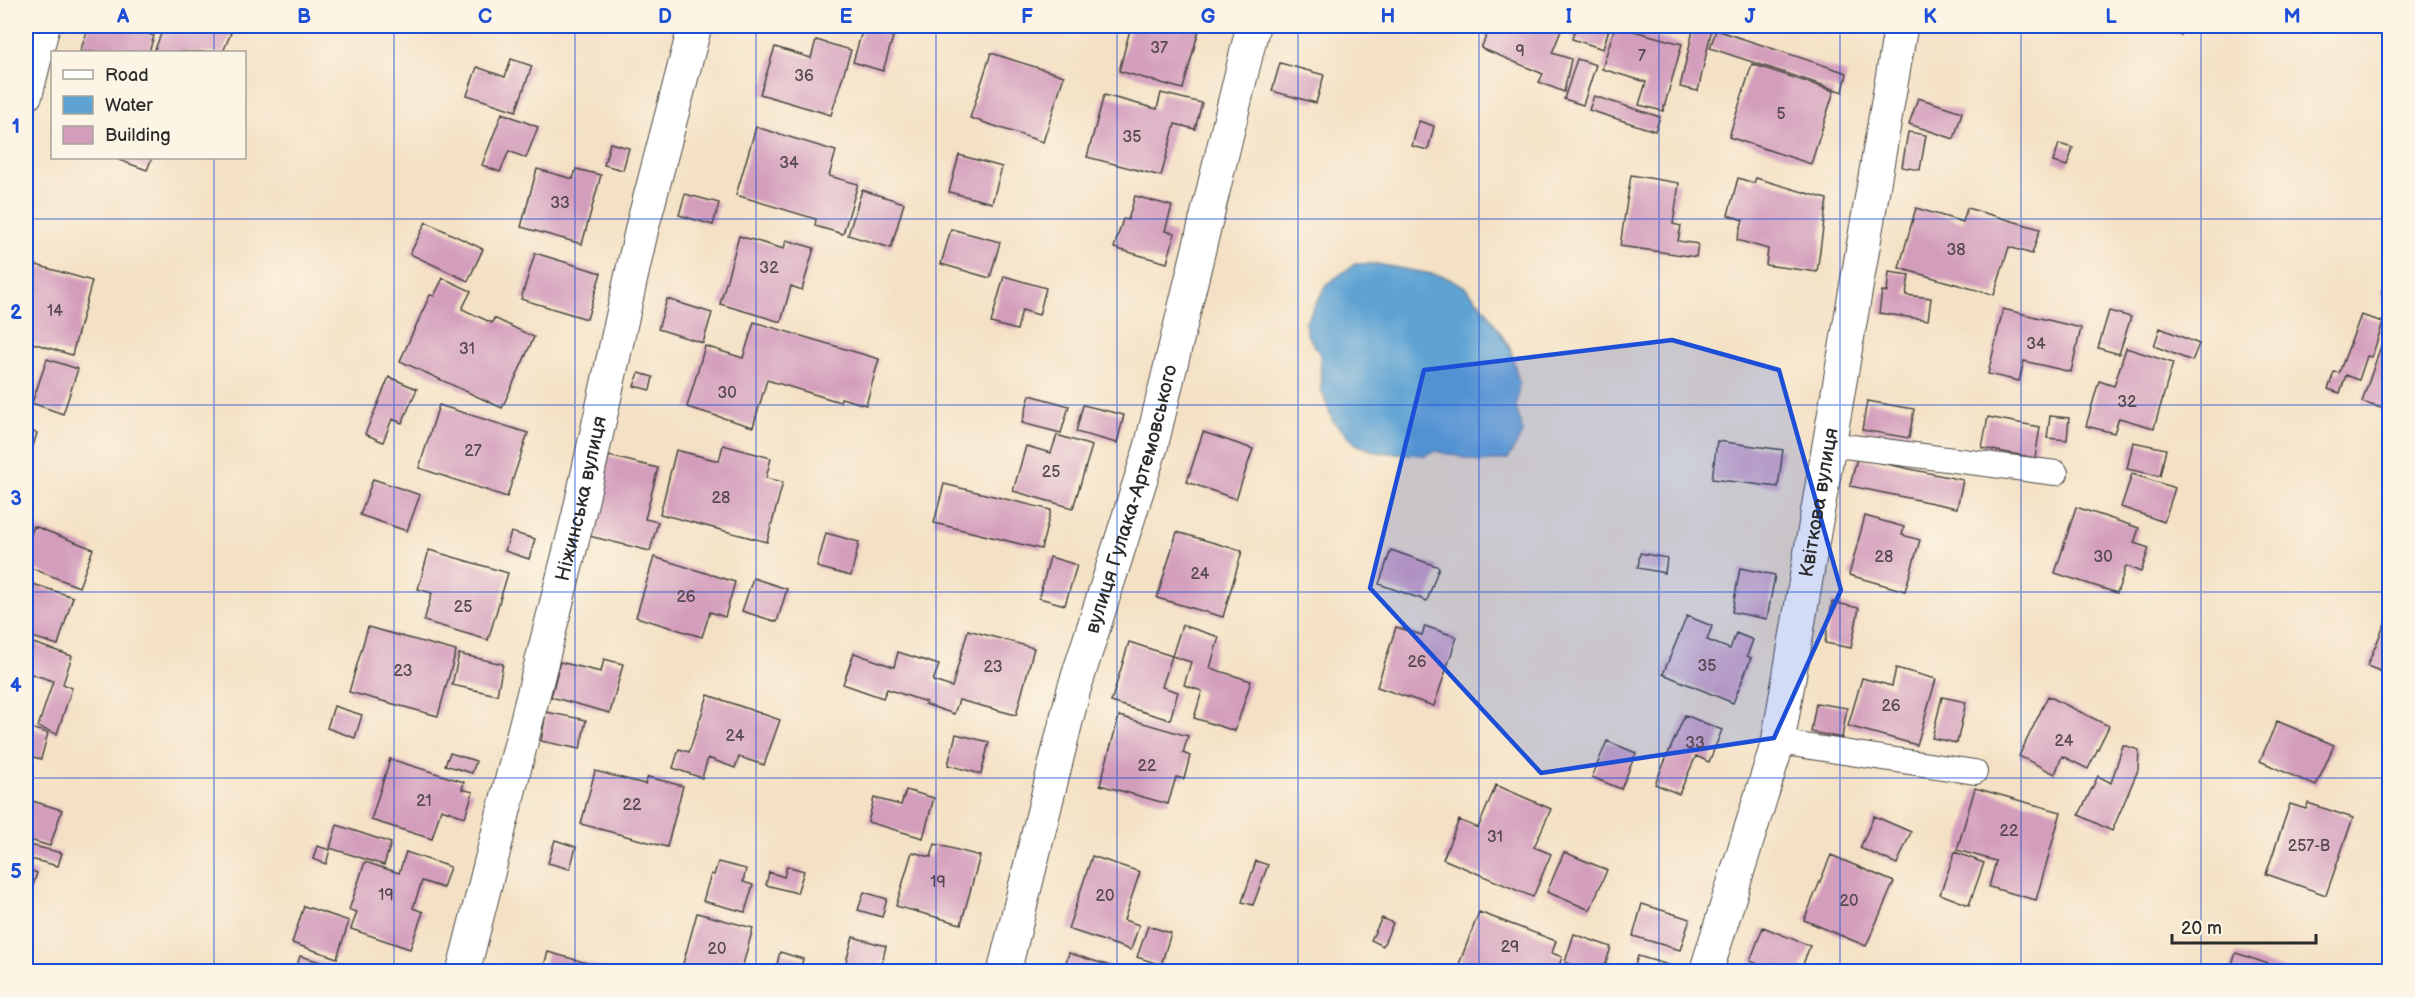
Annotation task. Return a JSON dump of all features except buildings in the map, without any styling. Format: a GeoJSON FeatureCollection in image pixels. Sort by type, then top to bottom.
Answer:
{"type":"FeatureCollection","features":[{"type":"Feature","properties":{"kind":"street"},"geometry":{"type":"LineString","coordinates":[[26,94],[43,26]]}},
{"type":"Feature","properties":{"kind":"street","name":"Ніжинська вулиця"},"geometry":{"type":"LineString","coordinates":[[463,972],[578,518],[642,228],[695,26]]}},
{"type":"Feature","properties":{"kind":"street","name":"вулиця Гулака-Артемовського"},"geometry":{"type":"LineString","coordinates":[[1004,972],[1074,689],[1151,447],[1253,26]]}},
{"type":"Feature","properties":{"kind":"street","name":"Квіткова вулиця"},"geometry":{"type":"LineString","coordinates":[[1706,972],[1778,742],[1901,26]]}},
{"type":"Feature","properties":{"kind":"lane"},"geometry":{"type":"LineString","coordinates":[[1829,444],[2056,473]]}},
{"type":"Feature","properties":{"kind":"lane"},"geometry":{"type":"LineString","coordinates":[[1778,742],[1975,772]]}},
{"type":"Feature","properties":{"kind":"highlighted area"},"geometry":{"type":"Polygon","coordinates":[[[1672,340],[1779,370],[1841,590],[1774,738],[1541,773],[1370,588],[1424,370],[1672,340]]]}},
{"type":"Feature","properties":{"kind":"water"},"geometry":{"type":"Polygon","coordinates":[[[1355,264],[1377,264],[1443,276],[1464,286],[1486,310],[1511,350],[1519,384],[1516,407],[1523,432],[1508,459],[1480,462],[1436,451],[1425,455],[1376,452],[1356,444],[1333,421],[1321,389],[1320,354],[1307,334],[1305,323],[1327,284],[1355,264]]]}}]}
